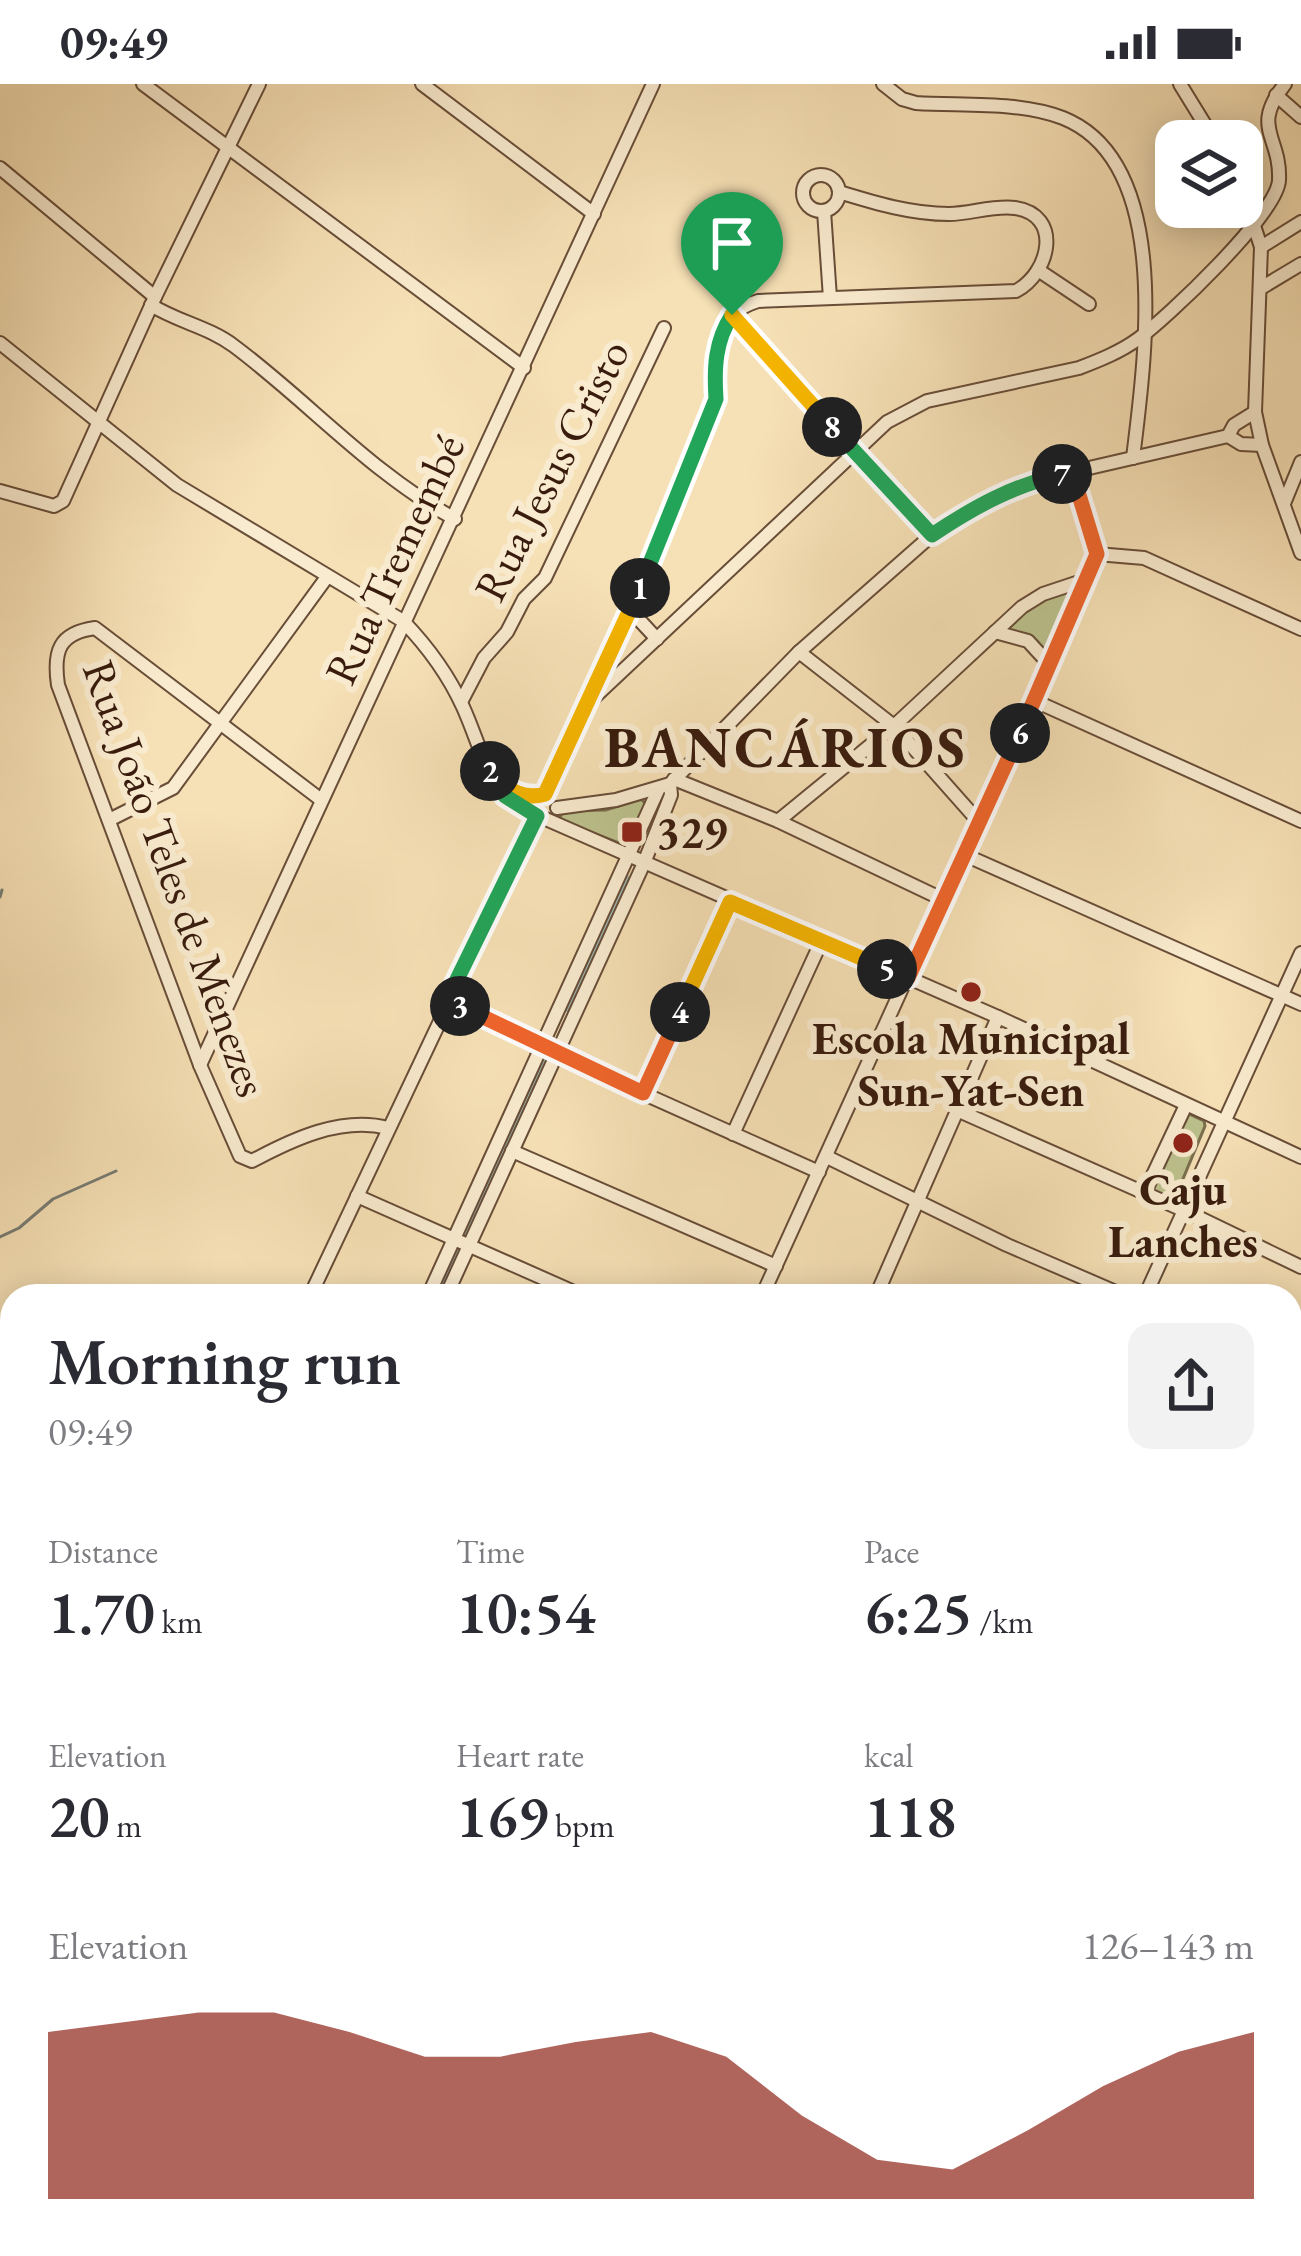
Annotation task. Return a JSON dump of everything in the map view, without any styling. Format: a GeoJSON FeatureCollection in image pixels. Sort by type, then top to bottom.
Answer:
{"type":"FeatureCollection","features":[{"type":"Feature","properties":{"kind":"street"},"geometry":{"type":"LineString","coordinates":[[143,84],[524,368]]}},
{"type":"Feature","properties":{"kind":"street"},"geometry":{"type":"LineString","coordinates":[[0,491],[54,506],[63,501],[153,301],[259,84]]}},
{"type":"Feature","properties":{"kind":"street"},"geometry":{"type":"LineString","coordinates":[[422,84],[594,214]]}},
{"type":"Feature","properties":{"kind":"street","name":"Rua Tremembé"},"geometry":{"type":"LineString","coordinates":[[200,1066],[653,84]]}},
{"type":"Feature","properties":{"kind":"street"},"geometry":{"type":"LineString","coordinates":[[883,84],[916,104],[1032,110],[1060,117],[1081,127],[1114,161],[1146,269],[1147,332],[1133,458]]}},
{"type":"Feature","properties":{"kind":"street"},"geometry":{"type":"LineString","coordinates":[[1180,84],[1202,120]]}},
{"type":"Feature","properties":{"kind":"street"},"geometry":{"type":"LineString","coordinates":[[1263,215],[1280,183],[1266,126],[1267,112],[1280,90],[1301,117]]}},
{"type":"Feature","properties":{"kind":"street"},"geometry":{"type":"LineString","coordinates":[[0,168],[153,301],[231,344],[368,459],[454,519]]}},
{"type":"Feature","properties":{"kind":"street"},"geometry":{"type":"LineString","coordinates":[[538,817],[532,806],[631,611],[716,399],[714,370],[720,333],[732,315],[758,301],[1016,291],[1041,272],[1047,250],[1043,228],[1033,216],[1016,208],[920,213],[839,192],[827,176],[808,180],[803,188],[806,203],[824,211]]}},
{"type":"Feature","properties":{"kind":"street"},"geometry":{"type":"LineString","coordinates":[[824,211],[833,206],[839,192]]}},
{"type":"Feature","properties":{"kind":"street"},"geometry":{"type":"LineString","coordinates":[[824,211],[830,298]]}},
{"type":"Feature","properties":{"kind":"street"},"geometry":{"type":"LineString","coordinates":[[1261,247],[1301,222]]}},
{"type":"Feature","properties":{"kind":"street"},"geometry":{"type":"LineString","coordinates":[[584,707],[887,422],[916,406],[1079,368],[1103,358],[1147,332],[1252,228]]}},
{"type":"Feature","properties":{"kind":"street"},"geometry":{"type":"LineString","coordinates":[[1256,228],[1261,288],[1255,412],[1301,553]]}},
{"type":"Feature","properties":{"kind":"street"},"geometry":{"type":"LineString","coordinates":[[1261,288],[1301,264]]}},
{"type":"Feature","properties":{"kind":"street"},"geometry":{"type":"LineString","coordinates":[[1041,272],[1090,304]]}},
{"type":"Feature","properties":{"kind":"street"},"geometry":{"type":"LineString","coordinates":[[732,315],[932,535]]}},
{"type":"Feature","properties":{"kind":"street","name":"Rua Jesus Cristo"},"geometry":{"type":"LineString","coordinates":[[461,702],[484,658],[507,632],[524,599],[545,578],[664,328]]}},
{"type":"Feature","properties":{"kind":"street"},"geometry":{"type":"LineString","coordinates":[[0,343],[177,485],[403,621],[430,651],[461,702],[488,769],[505,796],[538,817],[998,1017],[1301,1157]]}},
{"type":"Feature","properties":{"kind":"street"},"geometry":{"type":"LineString","coordinates":[[1228,436],[1234,425],[1255,412]]}},
{"type":"Feature","properties":{"kind":"street"},"geometry":{"type":"LineString","coordinates":[[449,1284],[461,1242],[548,1051],[629,854],[669,787],[799,652],[932,535],[979,504],[1024,483],[1228,436],[1241,444],[1262,445]]}},
{"type":"Feature","properties":{"kind":"street"},"geometry":{"type":"LineString","coordinates":[[1285,502],[1301,462]]}},
{"type":"Feature","properties":{"kind":"street"},"geometry":{"type":"LineString","coordinates":[[768,1284],[1088,579],[1097,554],[1072,472]]}},
{"type":"Feature","properties":{"kind":"street"},"geometry":{"type":"LineString","coordinates":[[1097,554],[1144,558],[1301,629]]}},
{"type":"Feature","properties":{"kind":"street"},"geometry":{"type":"LineString","coordinates":[[110,820],[169,793],[327,577]]}},
{"type":"Feature","properties":{"kind":"street"},"geometry":{"type":"LineString","coordinates":[[778,821],[1042,594],[1088,579]]}},
{"type":"Feature","properties":{"kind":"street"},"geometry":{"type":"LineString","coordinates":[[631,611],[657,639]]}},
{"type":"Feature","properties":{"kind":"street","name":"Rua João Teles de Menezes"},"geometry":{"type":"LineString","coordinates":[[320,799],[95,628],[64,638],[55,662],[58,685],[200,1066],[241,1156],[252,1160],[289,1141],[355,1124],[388,1128]]}},
{"type":"Feature","properties":{"kind":"street"},"geometry":{"type":"LineString","coordinates":[[995,632],[1028,641],[1050,665]]}},
{"type":"Feature","properties":{"kind":"street"},"geometry":{"type":"LineString","coordinates":[[799,652],[894,726],[980,822]]}},
{"type":"Feature","properties":{"kind":"street"},"geometry":{"type":"LineString","coordinates":[[1035,701],[1301,821]]}},
{"type":"Feature","properties":{"kind":"street"},"geometry":{"type":"LineString","coordinates":[[488,769],[508,790],[554,799],[552,817],[538,817]]}},
{"type":"Feature","properties":{"kind":"street"},"geometry":{"type":"LineString","coordinates":[[435,1284],[512,1150],[548,1051],[644,863],[669,787]]}},
{"type":"Feature","properties":{"kind":"street"},"geometry":{"type":"LineString","coordinates":[[556,808],[669,787],[778,821],[942,898]]}},
{"type":"Feature","properties":{"kind":"street"},"geometry":{"type":"LineString","coordinates":[[316,1284],[538,817]]}},
{"type":"Feature","properties":{"kind":"street"},"geometry":{"type":"LineString","coordinates":[[965,855],[1301,1004]]}},
{"type":"Feature","properties":{"kind":"street"},"geometry":{"type":"LineString","coordinates":[[643,1093],[730,902]]}},
{"type":"Feature","properties":{"kind":"street"},"geometry":{"type":"LineString","coordinates":[[734,1134],[822,940]]}},
{"type":"Feature","properties":{"kind":"street"},"geometry":{"type":"LineString","coordinates":[[1150,1284],[1301,953]]}},
{"type":"Feature","properties":{"kind":"street"},"geometry":{"type":"LineString","coordinates":[[447,1000],[548,1051],[819,1172]]}},
{"type":"Feature","properties":{"kind":"street"},"geometry":{"type":"LineString","coordinates":[[881,1284],[998,1017]]}},
{"type":"Feature","properties":{"kind":"street"},"geometry":{"type":"LineString","coordinates":[[1144,1194],[1186,1105]]}},
{"type":"Feature","properties":{"kind":"street"},"geometry":{"type":"LineString","coordinates":[[959,1111],[1301,1268]]}},
{"type":"Feature","properties":{"kind":"street"},"geometry":{"type":"LineString","coordinates":[[512,1150],[776,1266]]}},
{"type":"Feature","properties":{"kind":"street"},"geometry":{"type":"LineString","coordinates":[[827,1156],[1096,1284]]}},
{"type":"Feature","properties":{"kind":"street"},"geometry":{"type":"LineString","coordinates":[[357,1196],[556,1284]]}},
{"type":"Feature","properties":{"kind":"green space"},"geometry":{"type":"Polygon","coordinates":[[[1067,588],[1076,593],[1047,654],[1037,641],[1004,628],[1016,615],[1067,588]]]}},
{"type":"Feature","properties":{"kind":"green space"},"geometry":{"type":"Polygon","coordinates":[[[641,799],[646,804],[630,836],[619,843],[559,820],[563,811],[606,810],[641,799]]]}},
{"type":"Feature","properties":{"kind":"green space"},"geometry":{"type":"Polygon","coordinates":[[[1187,1113],[1205,1126],[1170,1201],[1149,1191],[1187,1113]]]}},
{"type":"Feature","properties":{"kind":"waterway"},"geometry":{"type":"LineString","coordinates":[[566,1007],[625,879]]}},
{"type":"Feature","properties":{"kind":"waterway"},"geometry":{"type":"LineString","coordinates":[[0,897],[2,890]]}},
{"type":"Feature","properties":{"kind":"waterway"},"geometry":{"type":"LineString","coordinates":[[441,1284],[548,1046]]}},
{"type":"Feature","properties":{"kind":"waterway"},"geometry":{"type":"LineString","coordinates":[[0,1237],[19,1228],[53,1199],[116,1171]]}},
{"type":"Feature","properties":{"kind":"place","name":"329"},"geometry":{"type":"Point","coordinates":[632,832]}},
{"type":"Feature","properties":{"kind":"place","name":"Escola Municipal Sun-Yat-Sen"},"geometry":{"type":"Point","coordinates":[971,992]}},
{"type":"Feature","properties":{"kind":"place","name":"Caju Lanches"},"geometry":{"type":"Point","coordinates":[1183,1143]}},
{"type":"Feature","properties":{"kind":"district","name":"BANCÁRIOS"},"geometry":{"type":"Point","coordinates":[786,747]}},
{"type":"Feature","properties":{"kind":"route"},"geometry":{"type":"LineString","coordinates":[[732,315],[932,535],[979,504],[1024,483],[1072,472],[1097,554],[908,978],[730,902],[643,1093],[447,1000],[537,816],[499,791],[488,769],[508,790],[536,797],[545,794],[631,611],[702,438],[716,399],[714,370],[720,333],[732,315]]}}]}
